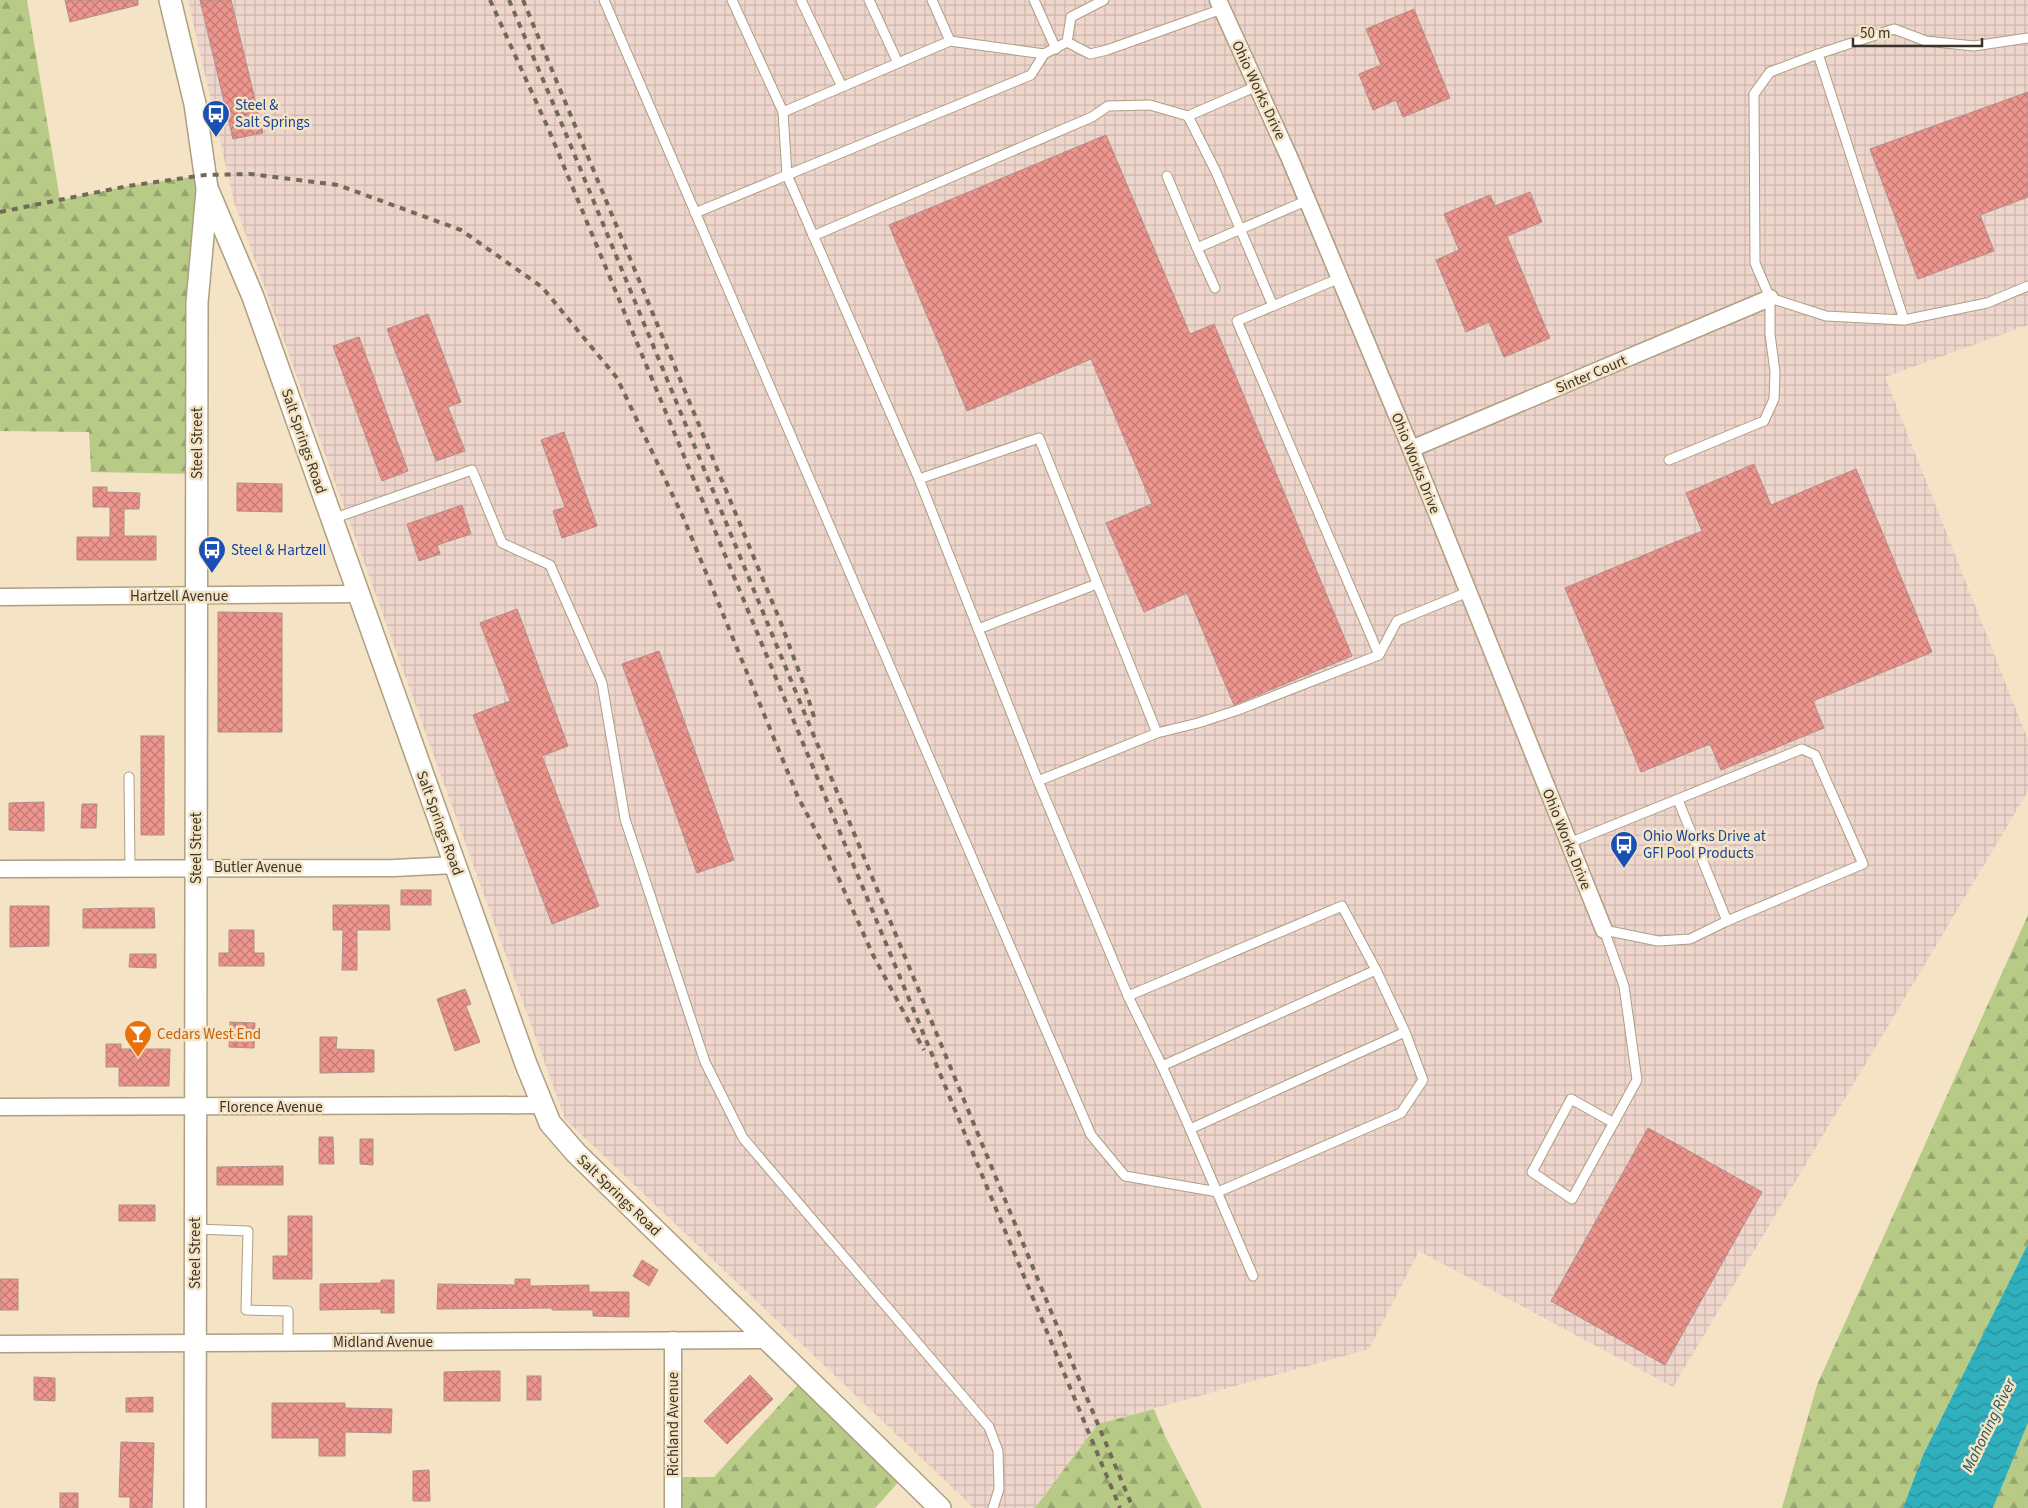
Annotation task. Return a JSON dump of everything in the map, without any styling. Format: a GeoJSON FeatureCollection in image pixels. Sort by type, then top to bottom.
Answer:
{"type":"FeatureCollection","features":[{"type":"Feature","properties":{"kind":"street","name":"Salt Springs Road"},"geometry":{"type":"LineString","coordinates":[[170,0],[195,104],[207,188],[253,297],[455,865],[550,1123],[558,1134],[766,1340],[940,1508]]}},
{"type":"Feature","properties":{"kind":"street","name":"Ohio Works Drive"},"geometry":{"type":"LineString","coordinates":[[1220,4],[1308,200],[1411,449],[1604,930]]}},
{"type":"Feature","properties":{"kind":"street","name":"Steel Street"},"geometry":{"type":"LineString","coordinates":[[195,1508],[197,304],[207,188]]}},
{"type":"Feature","properties":{"kind":"street","name":"Sinter Court"},"geometry":{"type":"LineString","coordinates":[[1411,449],[1770,298]]}},
{"type":"Feature","properties":{"kind":"street","name":"Hartzell Avenue"},"geometry":{"type":"LineString","coordinates":[[0,597],[358,594]]}},
{"type":"Feature","properties":{"kind":"street","name":"Butler Avenue"},"geometry":{"type":"LineString","coordinates":[[0,869],[196,867],[394,868],[455,865]]}},
{"type":"Feature","properties":{"kind":"street","name":"Florence Avenue"},"geometry":{"type":"LineString","coordinates":[[0,1107],[542,1104]]}},
{"type":"Feature","properties":{"kind":"street","name":"Richland Avenue"},"geometry":{"type":"LineString","coordinates":[[673,1340],[673,1508]]}},
{"type":"Feature","properties":{"kind":"street","name":"Midland Avenue"},"geometry":{"type":"LineString","coordinates":[[0,1344],[766,1340]]}},
{"type":"Feature","properties":{"kind":"lane"},"geometry":{"type":"LineString","coordinates":[[604,0],[1091,1135],[1125,1176],[1218,1192],[1401,1113],[1423,1080],[1405,1032],[1376,970],[1342,906],[1128,996]]}},
{"type":"Feature","properties":{"kind":"lane"},"geometry":{"type":"LineString","coordinates":[[732,0],[783,112],[787,175],[919,479],[1038,781],[1128,996],[1162,1066],[1218,1192],[1252,1276]]}},
{"type":"Feature","properties":{"kind":"lane"},"geometry":{"type":"LineString","coordinates":[[801,0],[842,87]]}},
{"type":"Feature","properties":{"kind":"lane"},"geometry":{"type":"LineString","coordinates":[[870,0],[898,63]]}},
{"type":"Feature","properties":{"kind":"lane"},"geometry":{"type":"LineString","coordinates":[[932,0],[950,41]]}},
{"type":"Feature","properties":{"kind":"lane"},"geometry":{"type":"LineString","coordinates":[[1034,0],[1056,49]]}},
{"type":"Feature","properties":{"kind":"lane"},"geometry":{"type":"LineString","coordinates":[[783,112],[950,41],[1044,54],[1067,42],[1071,16],[1104,0]]}},
{"type":"Feature","properties":{"kind":"lane"},"geometry":{"type":"LineString","coordinates":[[1067,42],[1090,54],[1107,50],[1220,4]]}},
{"type":"Feature","properties":{"kind":"lane"},"geometry":{"type":"LineString","coordinates":[[1669,460],[1764,422],[1774,399],[1775,372],[1770,334],[1770,298],[1755,263],[1754,94],[1770,72],[1894,29],[1926,41],[1974,46],[2028,38]]}},
{"type":"Feature","properties":{"kind":"lane"},"geometry":{"type":"LineString","coordinates":[[695,213],[1030,75],[1044,54]]}},
{"type":"Feature","properties":{"kind":"lane"},"geometry":{"type":"LineString","coordinates":[[1818,54],[1904,320]]}},
{"type":"Feature","properties":{"kind":"lane"},"geometry":{"type":"LineString","coordinates":[[813,236],[1092,117],[1108,106],[1150,105],[1188,116],[1257,86]]}},
{"type":"Feature","properties":{"kind":"lane"},"geometry":{"type":"LineString","coordinates":[[1188,116],[1216,172],[1273,306]]}},
{"type":"Feature","properties":{"kind":"lane"},"geometry":{"type":"LineString","coordinates":[[1166,176],[1215,288]]}},
{"type":"Feature","properties":{"kind":"lane"},"geometry":{"type":"LineString","coordinates":[[1197,248],[1308,200]]}},
{"type":"Feature","properties":{"kind":"lane"},"geometry":{"type":"LineString","coordinates":[[1340,278],[1237,321],[1379,655]]}},
{"type":"Feature","properties":{"kind":"lane"},"geometry":{"type":"LineString","coordinates":[[1770,298],[1826,316],[1904,320],[1987,303],[2028,286]]}},
{"type":"Feature","properties":{"kind":"lane"},"geometry":{"type":"LineString","coordinates":[[919,479],[1039,438],[1157,733]]}},
{"type":"Feature","properties":{"kind":"lane"},"geometry":{"type":"LineString","coordinates":[[332,519],[472,470],[502,543],[550,565],[602,683],[625,819],[705,1062],[743,1138],[989,1427],[998,1451],[999,1489],[993,1508]]}},
{"type":"Feature","properties":{"kind":"lane"},"geometry":{"type":"LineString","coordinates":[[978,629],[1097,584]]}},
{"type":"Feature","properties":{"kind":"lane"},"geometry":{"type":"LineString","coordinates":[[1038,781],[1157,733],[1198,723],[1238,710],[1379,655],[1397,621],[1468,592]]}},
{"type":"Feature","properties":{"kind":"lane"},"geometry":{"type":"LineString","coordinates":[[1569,843],[1802,748],[1815,755],[1863,864],[1727,921],[1690,939],[1658,941],[1604,930]]}},
{"type":"Feature","properties":{"kind":"lane"},"geometry":{"type":"LineString","coordinates":[[130,778],[130,868]]}},
{"type":"Feature","properties":{"kind":"lane"},"geometry":{"type":"LineString","coordinates":[[1678,800],[1727,921]]}},
{"type":"Feature","properties":{"kind":"lane"},"geometry":{"type":"LineString","coordinates":[[1604,930],[1624,986],[1637,1080],[1614,1123],[1572,1199],[1532,1172],[1571,1098],[1614,1123]]}},
{"type":"Feature","properties":{"kind":"lane"},"geometry":{"type":"LineString","coordinates":[[1162,1066],[1376,970]]}},
{"type":"Feature","properties":{"kind":"lane"},"geometry":{"type":"LineString","coordinates":[[1190,1129],[1405,1032]]}},
{"type":"Feature","properties":{"kind":"lane"},"geometry":{"type":"LineString","coordinates":[[195,1228],[248,1230],[246,1310],[288,1311],[288,1343]]}},
{"type":"Feature","properties":{"kind":"shaded area"},"geometry":{"type":"Polygon","coordinates":[[[188,0],[2028,0],[2028,325],[1885,377],[2028,740],[2028,791],[1673,1387],[1419,1251],[1369,1349],[1098,1424],[1035,1508],[974,1508],[565,1119],[234,202],[188,0]]]}},
{"type":"Feature","properties":{"kind":"green space"},"geometry":{"type":"Polygon","coordinates":[[[0,0],[27,0],[60,200],[128,186],[205,175],[197,474],[91,472],[89,432],[0,431],[0,0]]]}},
{"type":"Feature","properties":{"kind":"green space"},"geometry":{"type":"Polygon","coordinates":[[[2028,915],[2028,1244],[1923,1455],[1903,1508],[1782,1508],[1817,1385],[2028,915]]]}},
{"type":"Feature","properties":{"kind":"green space"},"geometry":{"type":"Polygon","coordinates":[[[806,1376],[906,1474],[875,1508],[673,1508],[673,1477],[714,1477],[806,1376]]]}},
{"type":"Feature","properties":{"kind":"green space"},"geometry":{"type":"Polygon","coordinates":[[[1154,1409],[1165,1436],[1202,1508],[1035,1508],[1098,1424],[1154,1409]]]}},
{"type":"Feature","properties":{"kind":"green space"},"geometry":{"type":"Polygon","coordinates":[[[2028,1423],[2028,1508],[1993,1508],[2028,1423]]]}},
{"type":"Feature","properties":{"kind":"water","name":"Mahoning River"},"geometry":{"type":"Polygon","coordinates":[[[2028,1244],[2028,1423],[1993,1508],[1903,1508],[1923,1455],[2028,1244]]]}},
{"type":"Feature","properties":{"kind":"building"},"geometry":{"type":"Polygon","coordinates":[[[65,0],[138,0],[138,5],[70,22],[65,0]]]}},
{"type":"Feature","properties":{"kind":"building"},"geometry":{"type":"Polygon","coordinates":[[[200,0],[231,0],[263,133],[233,139],[200,0]]]}},
{"type":"Feature","properties":{"kind":"building"},"geometry":{"type":"Polygon","coordinates":[[[1414,9],[1450,98],[1403,117],[1396,100],[1373,110],[1359,74],[1381,65],[1366,29],[1414,9]]]}},
{"type":"Feature","properties":{"kind":"building"},"geometry":{"type":"Polygon","coordinates":[[[2028,92],[2028,197],[1980,215],[1994,251],[1918,279],[1870,149],[2028,92]]]}},
{"type":"Feature","properties":{"kind":"building"},"geometry":{"type":"Polygon","coordinates":[[[1106,135],[1190,334],[1214,324],[1352,656],[1234,705],[1187,593],[1144,612],[1106,523],[1152,504],[1091,359],[967,411],[889,225],[1106,135]]]}},
{"type":"Feature","properties":{"kind":"building"},"geometry":{"type":"Polygon","coordinates":[[[1530,192],[1542,222],[1507,236],[1550,338],[1504,357],[1489,322],[1466,332],[1436,260],[1459,250],[1444,214],[1490,195],[1495,206],[1530,192]]]}},
{"type":"Feature","properties":{"kind":"building"},"geometry":{"type":"Polygon","coordinates":[[[428,314],[461,402],[448,407],[465,451],[436,461],[387,329],[428,314]]]}},
{"type":"Feature","properties":{"kind":"building"},"geometry":{"type":"Polygon","coordinates":[[[359,337],[408,471],[382,481],[333,346],[359,337]]]}},
{"type":"Feature","properties":{"kind":"building"},"geometry":{"type":"Polygon","coordinates":[[[564,432],[597,526],[562,538],[553,511],[565,507],[541,440],[564,432]]]}},
{"type":"Feature","properties":{"kind":"building"},"geometry":{"type":"Polygon","coordinates":[[[1754,464],[1771,505],[1856,469],[1932,652],[1813,701],[1824,728],[1721,770],[1710,744],[1641,772],[1565,588],[1702,531],[1686,493],[1754,464]]]}},
{"type":"Feature","properties":{"kind":"building"},"geometry":{"type":"Polygon","coordinates":[[[237,483],[282,484],[282,512],[237,511],[237,483]]]}},
{"type":"Feature","properties":{"kind":"building"},"geometry":{"type":"Polygon","coordinates":[[[93,487],[107,487],[107,492],[140,493],[139,509],[124,509],[124,536],[156,536],[156,560],[77,560],[77,537],[110,537],[110,507],[93,507],[93,487]]]}},
{"type":"Feature","properties":{"kind":"building"},"geometry":{"type":"Polygon","coordinates":[[[462,505],[471,534],[437,545],[440,554],[419,561],[407,524],[462,505]]]}},
{"type":"Feature","properties":{"kind":"building"},"geometry":{"type":"Polygon","coordinates":[[[517,609],[568,746],[542,756],[599,906],[552,924],[473,715],[510,701],[480,623],[517,609]]]}},
{"type":"Feature","properties":{"kind":"building"},"geometry":{"type":"Polygon","coordinates":[[[218,612],[282,613],[282,732],[218,732],[218,612]]]}},
{"type":"Feature","properties":{"kind":"building"},"geometry":{"type":"Polygon","coordinates":[[[659,651],[734,860],[697,873],[622,664],[659,651]]]}},
{"type":"Feature","properties":{"kind":"building"},"geometry":{"type":"Polygon","coordinates":[[[141,736],[164,736],[164,835],[141,835],[141,736]]]}},
{"type":"Feature","properties":{"kind":"building"},"geometry":{"type":"Polygon","coordinates":[[[44,802],[44,831],[9,830],[9,803],[44,802]]]}},
{"type":"Feature","properties":{"kind":"building"},"geometry":{"type":"Polygon","coordinates":[[[82,804],[97,804],[96,828],[81,828],[82,804]]]}},
{"type":"Feature","properties":{"kind":"building"},"geometry":{"type":"Polygon","coordinates":[[[401,890],[431,890],[431,905],[401,905],[401,890]]]}},
{"type":"Feature","properties":{"kind":"building"},"geometry":{"type":"Polygon","coordinates":[[[333,905],[389,905],[390,930],[357,930],[357,970],[342,970],[343,930],[333,930],[333,905]]]}},
{"type":"Feature","properties":{"kind":"building"},"geometry":{"type":"Polygon","coordinates":[[[10,906],[49,906],[49,946],[10,947],[10,906]]]}},
{"type":"Feature","properties":{"kind":"building"},"geometry":{"type":"Polygon","coordinates":[[[154,908],[155,928],[83,928],[83,909],[154,908]]]}},
{"type":"Feature","properties":{"kind":"building"},"geometry":{"type":"Polygon","coordinates":[[[229,930],[254,930],[254,953],[264,953],[264,966],[219,966],[219,953],[229,953],[229,930]]]}},
{"type":"Feature","properties":{"kind":"building"},"geometry":{"type":"Polygon","coordinates":[[[130,954],[156,954],[156,968],[129,967],[130,954]]]}},
{"type":"Feature","properties":{"kind":"building"},"geometry":{"type":"Polygon","coordinates":[[[465,989],[471,1004],[466,1006],[480,1042],[455,1051],[437,999],[465,989]]]}},
{"type":"Feature","properties":{"kind":"building"},"geometry":{"type":"Polygon","coordinates":[[[230,1022],[255,1023],[254,1048],[229,1047],[230,1022]]]}},
{"type":"Feature","properties":{"kind":"building"},"geometry":{"type":"Polygon","coordinates":[[[320,1037],[337,1037],[336,1049],[374,1050],[374,1072],[320,1073],[320,1037]]]}},
{"type":"Feature","properties":{"kind":"building","name":"Cedars West End"},"geometry":{"type":"Polygon","coordinates":[[[106,1044],[121,1044],[121,1049],[170,1049],[169,1086],[119,1086],[119,1067],[106,1067],[106,1044]]]}},
{"type":"Feature","properties":{"kind":"building"},"geometry":{"type":"Polygon","coordinates":[[[1648,1128],[1762,1192],[1665,1365],[1551,1301],[1648,1128]]]}},
{"type":"Feature","properties":{"kind":"building"},"geometry":{"type":"Polygon","coordinates":[[[319,1137],[333,1137],[334,1164],[319,1164],[319,1137]]]}},
{"type":"Feature","properties":{"kind":"building"},"geometry":{"type":"Polygon","coordinates":[[[360,1139],[373,1139],[373,1165],[360,1164],[360,1139]]]}},
{"type":"Feature","properties":{"kind":"building"},"geometry":{"type":"Polygon","coordinates":[[[283,1166],[283,1185],[217,1185],[217,1167],[283,1166]]]}},
{"type":"Feature","properties":{"kind":"building"},"geometry":{"type":"Polygon","coordinates":[[[119,1205],[155,1205],[155,1221],[119,1221],[119,1205]]]}},
{"type":"Feature","properties":{"kind":"building"},"geometry":{"type":"Polygon","coordinates":[[[288,1216],[312,1216],[312,1279],[273,1279],[273,1256],[288,1256],[288,1216]]]}},
{"type":"Feature","properties":{"kind":"building"},"geometry":{"type":"Polygon","coordinates":[[[642,1260],[658,1270],[649,1286],[633,1276],[642,1260]]]}},
{"type":"Feature","properties":{"kind":"building"},"geometry":{"type":"Polygon","coordinates":[[[0,1279],[18,1279],[18,1310],[0,1310],[0,1279]]]}},
{"type":"Feature","properties":{"kind":"building"},"geometry":{"type":"Polygon","coordinates":[[[515,1279],[530,1279],[530,1286],[589,1285],[589,1292],[629,1292],[629,1317],[593,1316],[593,1310],[552,1310],[552,1308],[437,1309],[438,1284],[515,1285],[515,1279]]]}},
{"type":"Feature","properties":{"kind":"building"},"geometry":{"type":"Polygon","coordinates":[[[381,1280],[394,1280],[394,1313],[381,1313],[381,1309],[320,1310],[320,1284],[381,1283],[381,1280]]]}},
{"type":"Feature","properties":{"kind":"building"},"geometry":{"type":"Polygon","coordinates":[[[500,1371],[500,1401],[444,1401],[444,1372],[500,1371]]]}},
{"type":"Feature","properties":{"kind":"building"},"geometry":{"type":"Polygon","coordinates":[[[750,1375],[773,1399],[727,1444],[704,1421],[750,1375]]]}},
{"type":"Feature","properties":{"kind":"building"},"geometry":{"type":"Polygon","coordinates":[[[527,1376],[541,1376],[541,1400],[527,1400],[527,1376]]]}},
{"type":"Feature","properties":{"kind":"building"},"geometry":{"type":"Polygon","coordinates":[[[34,1377],[55,1378],[55,1401],[34,1400],[34,1377]]]}},
{"type":"Feature","properties":{"kind":"building"},"geometry":{"type":"Polygon","coordinates":[[[153,1397],[153,1412],[126,1412],[126,1398],[153,1397]]]}},
{"type":"Feature","properties":{"kind":"building"},"geometry":{"type":"Polygon","coordinates":[[[272,1403],[345,1403],[345,1408],[392,1409],[391,1433],[345,1432],[345,1456],[319,1456],[319,1438],[272,1438],[272,1403]]]}},
{"type":"Feature","properties":{"kind":"building"},"geometry":{"type":"Polygon","coordinates":[[[121,1442],[154,1443],[152,1508],[130,1508],[130,1497],[119,1497],[121,1442]]]}},
{"type":"Feature","properties":{"kind":"building"},"geometry":{"type":"Polygon","coordinates":[[[429,1470],[430,1501],[413,1501],[413,1471],[429,1470]]]}},
{"type":"Feature","properties":{"kind":"building"},"geometry":{"type":"Polygon","coordinates":[[[60,1493],[78,1493],[78,1508],[60,1508],[60,1493]]]}},
{"type":"Feature","properties":{"kind":"railway"},"geometry":{"type":"LineString","coordinates":[[490,0],[548,128],[1120,1508]]}},
{"type":"Feature","properties":{"kind":"railway"},"geometry":{"type":"LineString","coordinates":[[509,0],[1133,1508]]}},
{"type":"Feature","properties":{"kind":"railway"},"geometry":{"type":"LineString","coordinates":[[523,0],[781,623],[815,720]]}},
{"type":"Feature","properties":{"kind":"railway"},"geometry":{"type":"LineString","coordinates":[[0,212],[128,186],[205,175],[250,174],[338,185],[461,230],[542,287],[617,378],[684,519],[798,797],[826,850],[873,955],[924,1050]]}},
{"type":"Feature","properties":{"kind":"place","name":"Steel & Salt Springs"},"geometry":{"type":"Point","coordinates":[216,138]}},
{"type":"Feature","properties":{"kind":"place","name":"Steel & Hartzell"},"geometry":{"type":"Point","coordinates":[212,574]}},
{"type":"Feature","properties":{"kind":"place","name":"Ohio Works Drive at GFI Pool Products"},"geometry":{"type":"Point","coordinates":[1624,869]}},
{"type":"Feature","properties":{"kind":"place","name":"Cedars West End"},"geometry":{"type":"Point","coordinates":[138,1058]}}]}
